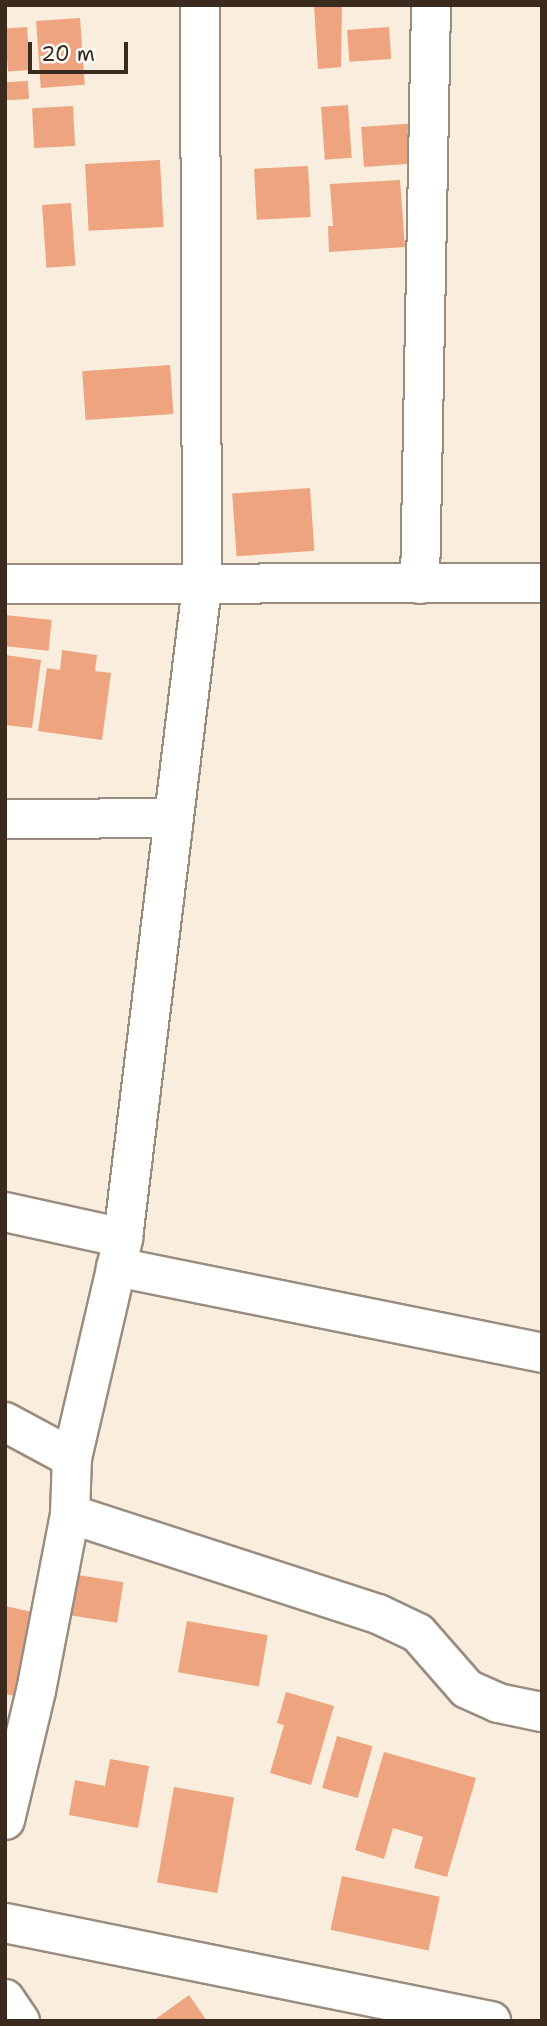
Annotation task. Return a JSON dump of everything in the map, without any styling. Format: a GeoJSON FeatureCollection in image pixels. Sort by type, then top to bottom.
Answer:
{"type":"FeatureCollection","features":[{"type":"Feature","properties":{"kind":"street"},"geometry":{"type":"LineString","coordinates":[[5,1819],[36,1691],[70,1514],[72,1458],[120,1253],[202,586],[201,5]]}},
{"type":"Feature","properties":{"kind":"street"},"geometry":{"type":"LineString","coordinates":[[421,584],[431,5]]}},
{"type":"Feature","properties":{"kind":"street"},"geometry":{"type":"LineString","coordinates":[[5,584],[202,586],[542,583]]}},
{"type":"Feature","properties":{"kind":"street"},"geometry":{"type":"LineString","coordinates":[[5,819],[174,818]]}},
{"type":"Feature","properties":{"kind":"street"},"geometry":{"type":"LineString","coordinates":[[5,1212],[120,1253],[542,1353]]}},
{"type":"Feature","properties":{"kind":"street"},"geometry":{"type":"LineString","coordinates":[[5,1422],[72,1458]]}},
{"type":"Feature","properties":{"kind":"street"},"geometry":{"type":"LineString","coordinates":[[70,1514],[378,1614],[418,1633],[467,1689],[498,1703],[542,1712]]}},
{"type":"Feature","properties":{"kind":"street"},"geometry":{"type":"LineString","coordinates":[[5,1923],[491,2021]]}},
{"type":"Feature","properties":{"kind":"street"},"geometry":{"type":"LineString","coordinates":[[5,1999],[20,2021]]}},
{"type":"Feature","properties":{"kind":"building"},"geometry":{"type":"Polygon","coordinates":[[[314,5],[342,5],[341,67],[318,69],[314,5]]]}},
{"type":"Feature","properties":{"kind":"building"},"geometry":{"type":"Polygon","coordinates":[[[80,18],[85,85],[41,88],[36,21],[80,18]]]}},
{"type":"Feature","properties":{"kind":"building"},"geometry":{"type":"Polygon","coordinates":[[[27,27],[30,70],[8,71],[5,29],[27,27]]]}},
{"type":"Feature","properties":{"kind":"building"},"geometry":{"type":"Polygon","coordinates":[[[389,27],[391,59],[349,62],[347,30],[389,27]]]}},
{"type":"Feature","properties":{"kind":"building"},"geometry":{"type":"Polygon","coordinates":[[[28,81],[29,99],[6,100],[5,82],[28,81]]]}},
{"type":"Feature","properties":{"kind":"building"},"geometry":{"type":"Polygon","coordinates":[[[348,105],[352,158],[325,160],[321,107],[348,105]]]}},
{"type":"Feature","properties":{"kind":"building"},"geometry":{"type":"Polygon","coordinates":[[[73,106],[75,146],[34,148],[32,108],[73,106]]]}},
{"type":"Feature","properties":{"kind":"building"},"geometry":{"type":"Polygon","coordinates":[[[418,123],[421,163],[364,167],[361,127],[418,123]]]}},
{"type":"Feature","properties":{"kind":"building"},"geometry":{"type":"Polygon","coordinates":[[[160,160],[164,227],[89,231],[85,164],[160,160]]]}},
{"type":"Feature","properties":{"kind":"building"},"geometry":{"type":"Polygon","coordinates":[[[308,166],[311,217],[257,220],[254,169],[308,166]]]}},
{"type":"Feature","properties":{"kind":"building"},"geometry":{"type":"Polygon","coordinates":[[[400,180],[405,247],[329,252],[328,226],[333,226],[330,184],[400,180]]]}},
{"type":"Feature","properties":{"kind":"building"},"geometry":{"type":"Polygon","coordinates":[[[71,203],[75,266],[46,268],[42,205],[71,203]]]}},
{"type":"Feature","properties":{"kind":"building"},"geometry":{"type":"Polygon","coordinates":[[[170,365],[173,414],[86,420],[82,371],[170,365]]]}},
{"type":"Feature","properties":{"kind":"building"},"geometry":{"type":"Polygon","coordinates":[[[310,488],[314,551],[237,556],[232,493],[310,488]]]}},
{"type":"Feature","properties":{"kind":"building"},"geometry":{"type":"Polygon","coordinates":[[[5,615],[52,620],[49,651],[5,646],[5,615]]]}},
{"type":"Feature","properties":{"kind":"building"},"geometry":{"type":"Polygon","coordinates":[[[62,650],[97,655],[95,671],[111,673],[102,740],[38,731],[47,668],[60,670],[62,650]]]}},
{"type":"Feature","properties":{"kind":"building"},"geometry":{"type":"Polygon","coordinates":[[[5,655],[41,660],[32,728],[5,725],[5,655]]]}},
{"type":"Feature","properties":{"kind":"building"},"geometry":{"type":"Polygon","coordinates":[[[78,1575],[123,1582],[117,1623],[72,1615],[78,1575]]]}},
{"type":"Feature","properties":{"kind":"building"},"geometry":{"type":"Polygon","coordinates":[[[5,1606],[32,1612],[15,1696],[5,1694],[5,1606]]]}},
{"type":"Feature","properties":{"kind":"building"},"geometry":{"type":"Polygon","coordinates":[[[187,1621],[268,1635],[259,1686],[178,1672],[187,1621]]]}},
{"type":"Feature","properties":{"kind":"building"},"geometry":{"type":"Polygon","coordinates":[[[286,1692],[334,1706],[311,1785],[270,1773],[284,1725],[277,1723],[286,1692]]]}},
{"type":"Feature","properties":{"kind":"building"},"geometry":{"type":"Polygon","coordinates":[[[337,1736],[373,1746],[358,1798],[322,1788],[337,1736]]]}},
{"type":"Feature","properties":{"kind":"building"},"geometry":{"type":"Polygon","coordinates":[[[384,1752],[476,1778],[447,1877],[414,1868],[423,1837],[393,1828],[384,1859],[355,1850],[384,1752]]]}},
{"type":"Feature","properties":{"kind":"building"},"geometry":{"type":"Polygon","coordinates":[[[110,1759],[149,1766],[138,1828],[69,1815],[75,1780],[105,1786],[110,1759]]]}},
{"type":"Feature","properties":{"kind":"building"},"geometry":{"type":"Polygon","coordinates":[[[174,1787],[234,1798],[217,1893],[157,1883],[174,1787]]]}},
{"type":"Feature","properties":{"kind":"building"},"geometry":{"type":"Polygon","coordinates":[[[342,1876],[440,1897],[428,1951],[331,1930],[342,1876]]]}},
{"type":"Feature","properties":{"kind":"building"},"geometry":{"type":"Polygon","coordinates":[[[189,1995],[207,2021],[153,2021],[189,1995]]]}}]}
